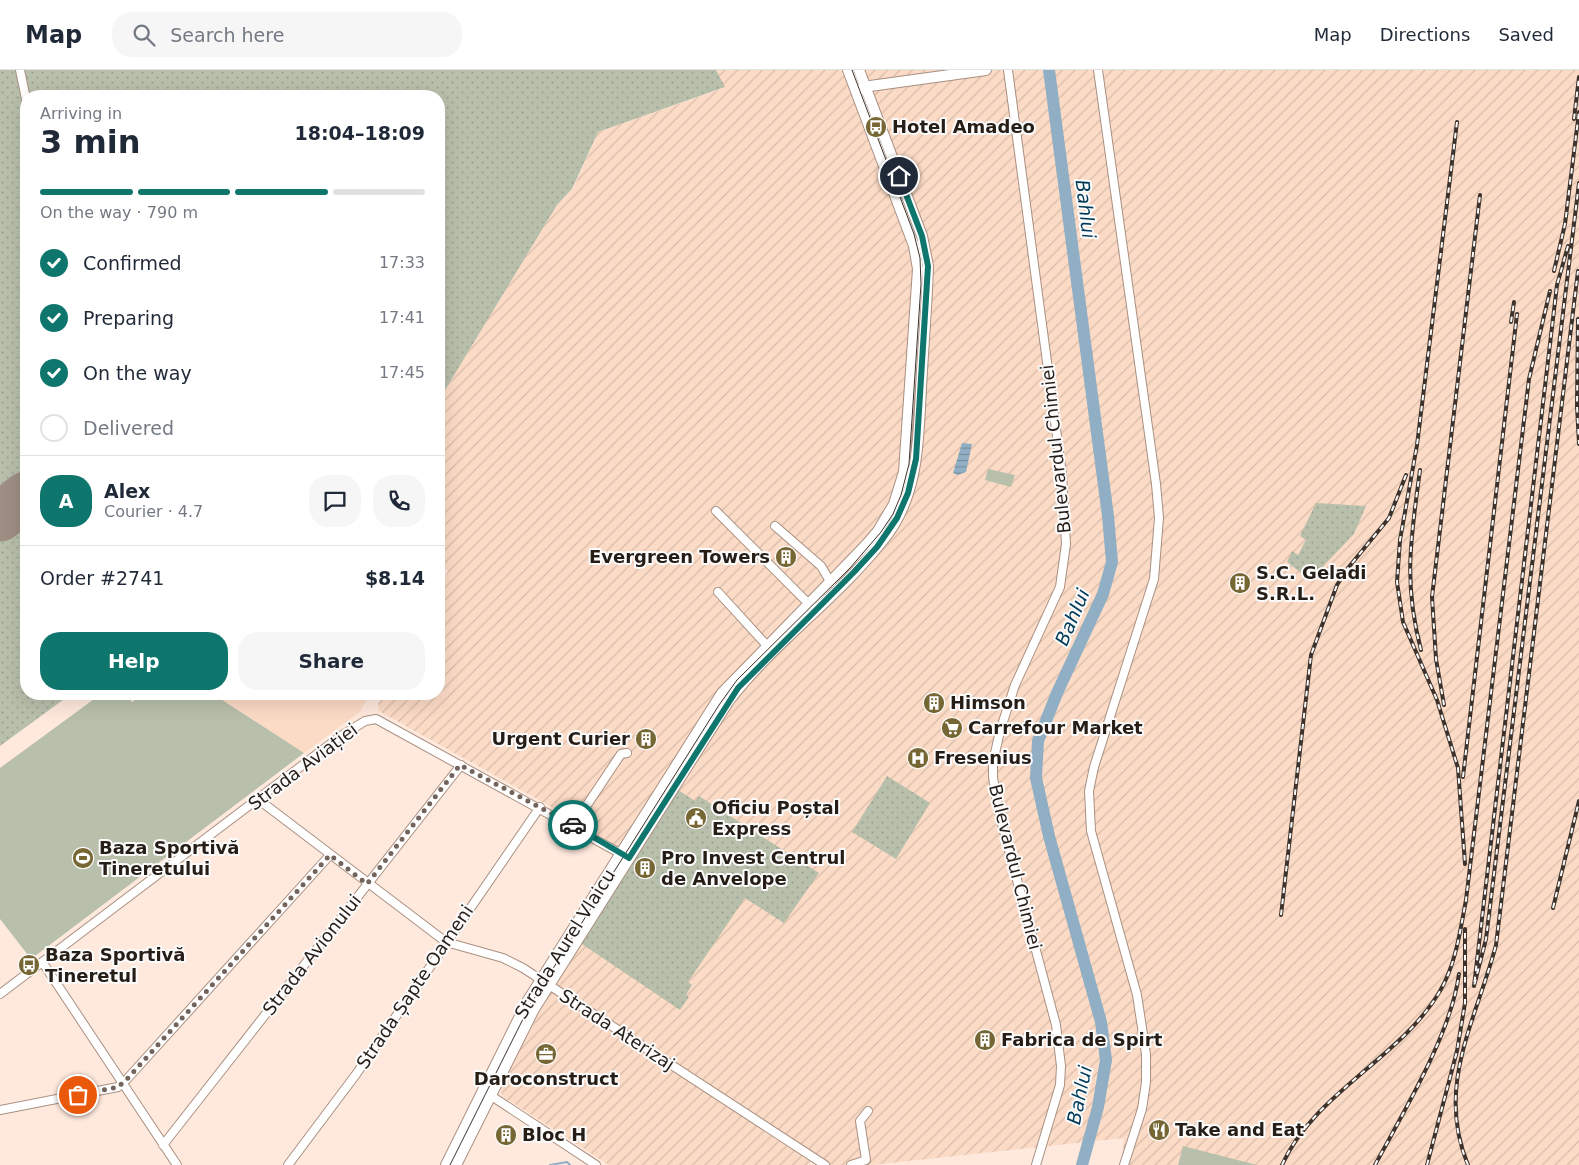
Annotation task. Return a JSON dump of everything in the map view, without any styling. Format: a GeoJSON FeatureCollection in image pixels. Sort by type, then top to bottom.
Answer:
{"type":"FeatureCollection","features":[{"type":"Feature","properties":{"kind":"main road","name":"Strada Aurel Vlaicu"},"geometry":{"type":"LineString","coordinates":[[812,608],[888,533],[908,493],[916,459],[928,266],[922,236],[860,90],[848,70]]}},
{"type":"Feature","properties":{"kind":"main road","name":"Strada Aurel Vlaicu"},"geometry":{"type":"LineString","coordinates":[[456,1165],[517,1022],[545,982],[625,855],[722,693],[770,649],[788,636],[831,583],[878,531],[894,504],[902,482],[907,448],[918,279],[914,246],[860,90],[859,70]]}},
{"type":"Feature","properties":{"kind":"main road"},"geometry":{"type":"LineString","coordinates":[[860,90],[986,70]]}},
{"type":"Feature","properties":{"kind":"main road","name":"Strada Aurel Vlaicu"},"geometry":{"type":"LineString","coordinates":[[446,1165],[487,1093]]}},
{"type":"Feature","properties":{"kind":"street"},"geometry":{"type":"LineString","coordinates":[[20,70],[24,90]]}},
{"type":"Feature","properties":{"kind":"street","name":"Bulevardul Chimiei"},"geometry":{"type":"LineString","coordinates":[[1008,70],[1062,474],[1066,544],[1060,587],[1006,710],[993,762],[993,777],[998,809],[1056,1026],[1060,1051],[1060,1085],[1036,1165]]}},
{"type":"Feature","properties":{"kind":"street"},"geometry":{"type":"LineString","coordinates":[[1098,70],[1156,484],[1159,518],[1154,579],[1094,766],[1089,791],[1091,831],[1137,995],[1146,1054],[1146,1082],[1142,1109],[1124,1165]]}},
{"type":"Feature","properties":{"kind":"street"},"geometry":{"type":"LineString","coordinates":[[716,511],[812,608]]}},
{"type":"Feature","properties":{"kind":"street"},"geometry":{"type":"LineString","coordinates":[[775,526],[822,566],[831,583]]}},
{"type":"Feature","properties":{"kind":"street"},"geometry":{"type":"LineString","coordinates":[[718,592],[770,649]]}},
{"type":"Feature","properties":{"kind":"street","name":"Strada Aviației"},"geometry":{"type":"LineString","coordinates":[[0,994],[342,736],[370,718],[376,719],[540,807],[625,855]]}},
{"type":"Feature","properties":{"kind":"street"},"geometry":{"type":"LineString","coordinates":[[573,826],[621,754],[627,753]]}},
{"type":"Feature","properties":{"kind":"street","name":"Strada Avionului"},"geometry":{"type":"LineString","coordinates":[[163,1145],[460,765]]}},
{"type":"Feature","properties":{"kind":"street","name":"Strada Aterizaj"},"geometry":{"type":"LineString","coordinates":[[259,800],[367,884],[446,942],[503,958],[545,982],[825,1165]]}},
{"type":"Feature","properties":{"kind":"street","name":"Strada Șapte Oameni"},"geometry":{"type":"LineString","coordinates":[[288,1165],[357,1073],[540,807]]}},
{"type":"Feature","properties":{"kind":"street"},"geometry":{"type":"LineString","coordinates":[[0,1110],[118,1087],[330,855]]}},
{"type":"Feature","properties":{"kind":"street"},"geometry":{"type":"LineString","coordinates":[[43,963],[177,1165]]}},
{"type":"Feature","properties":{"kind":"street"},"geometry":{"type":"LineString","coordinates":[[487,1093],[596,1165]]}},
{"type":"Feature","properties":{"kind":"street"},"geometry":{"type":"LineString","coordinates":[[851,1165],[866,1160],[860,1121],[868,1111]]}},
{"type":"Feature","properties":{"kind":"shaded area"},"geometry":{"type":"Polygon","coordinates":[[[716,70],[1579,70],[1579,1165],[1121,1165],[1124,1138],[872,1165],[825,1165],[814,1157],[808,1165],[609,1165],[502,1096],[498,1078],[530,1031],[548,993],[633,857],[573,819],[379,711],[378,704],[380,700],[445,700],[445,576],[448,571],[445,569],[445,390],[557,205],[573,189],[598,132],[724,88],[716,70]]]}},
{"type":"Feature","properties":{"kind":"shaded area"},"geometry":{"type":"Polygon","coordinates":[[[222,700],[367,700],[360,712],[304,753],[222,700]]]}},
{"type":"Feature","properties":{"kind":"green space"},"geometry":{"type":"Polygon","coordinates":[[[0,70],[716,70],[725,87],[598,132],[572,189],[557,205],[445,390],[445,90],[20,90],[20,700],[63,700],[0,746],[0,70]]]}},
{"type":"Feature","properties":{"kind":"green space"},"geometry":{"type":"Polygon","coordinates":[[[988,469],[1015,475],[1011,487],[985,480],[988,469]]]}},
{"type":"Feature","properties":{"kind":"green space"},"geometry":{"type":"Polygon","coordinates":[[[1316,503],[1366,506],[1354,534],[1310,580],[1287,562],[1292,551],[1298,555],[1306,540],[1300,536],[1316,503]]]}},
{"type":"Feature","properties":{"kind":"green space","name":"Baza Sportivă Tineretului"},"geometry":{"type":"Polygon","coordinates":[[[93,700],[130,700],[132,702],[135,700],[222,700],[304,753],[31,959],[0,919],[0,768],[93,700]]]}},
{"type":"Feature","properties":{"kind":"green space"},"geometry":{"type":"Polygon","coordinates":[[[887,776],[930,803],[896,859],[852,832],[887,776]]]}},
{"type":"Feature","properties":{"kind":"green space"},"geometry":{"type":"Polygon","coordinates":[[[678,790],[695,801],[699,796],[819,873],[784,923],[745,898],[688,982],[692,985],[686,995],[689,997],[680,1010],[579,942],[678,790]]]}},
{"type":"Feature","properties":{"kind":"green space"},"geometry":{"type":"Polygon","coordinates":[[[1183,1146],[1257,1165],[1178,1165],[1183,1146]]]}},
{"type":"Feature","properties":{"kind":"water"},"geometry":{"type":"Polygon","coordinates":[[[962,443],[972,444],[966,472],[958,475],[953,473],[962,443]]]}},
{"type":"Feature","properties":{"kind":"waterway","name":"Bahlui"},"geometry":{"type":"LineString","coordinates":[[1049,70],[1108,516],[1112,562],[1103,594],[1057,693],[1038,741],[1036,778],[1049,836],[1101,1022],[1106,1060],[1098,1107],[1082,1165]]}},
{"type":"Feature","properties":{"kind":"waterway"},"geometry":{"type":"LineString","coordinates":[[550,1165],[567,1162],[570,1165]]}},
{"type":"Feature","properties":{"kind":"runway"},"geometry":{"type":"LineString","coordinates":[[0,517],[20,501]]}},
{"type":"Feature","properties":{"kind":"tram line"},"geometry":{"type":"LineString","coordinates":[[450,1165],[530,1005],[719,705],[737,680],[850,568],[881,532],[893,514],[901,495],[909,464],[921,284],[920,258],[914,234],[852,70]]}},
{"type":"Feature","properties":{"kind":"railway"},"geometry":{"type":"LineString","coordinates":[[1574,119],[1579,77]]}},
{"type":"Feature","properties":{"kind":"railway"},"geometry":{"type":"LineString","coordinates":[[1554,271],[1565,224],[1579,112]]}},
{"type":"Feature","properties":{"kind":"railway"},"geometry":{"type":"LineString","coordinates":[[1457,122],[1417,445],[1400,540],[1397,582],[1403,622],[1437,700],[1458,768],[1465,864]]}},
{"type":"Feature","properties":{"kind":"railway"},"geometry":{"type":"LineString","coordinates":[[1568,246],[1557,285],[1474,986],[1486,939],[1579,183]]}},
{"type":"Feature","properties":{"kind":"railway"},"geometry":{"type":"LineString","coordinates":[[1444,705],[1436,659],[1432,597],[1480,195]]}},
{"type":"Feature","properties":{"kind":"railway"},"geometry":{"type":"LineString","coordinates":[[1468,1165],[1459,1136],[1456,1108],[1457,1081],[1462,1054],[1496,945],[1578,271]]}},
{"type":"Feature","properties":{"kind":"railway"},"geometry":{"type":"LineString","coordinates":[[1282,1165],[1297,1139],[1315,1116],[1404,1036],[1423,1015],[1440,991],[1454,959],[1466,900],[1529,379],[1550,291]]}},
{"type":"Feature","properties":{"kind":"railway"},"geometry":{"type":"LineString","coordinates":[[1511,322],[1514,302]]}},
{"type":"Feature","properties":{"kind":"railway"},"geometry":{"type":"LineString","coordinates":[[1463,777],[1517,314]]}},
{"type":"Feature","properties":{"kind":"railway"},"geometry":{"type":"LineString","coordinates":[[1578,319],[1577,406],[1579,444]]}},
{"type":"Feature","properties":{"kind":"railway"},"geometry":{"type":"LineString","coordinates":[[1420,470],[1410,560],[1410,581],[1415,625],[1421,650]]}},
{"type":"Feature","properties":{"kind":"railway"},"geometry":{"type":"LineString","coordinates":[[1281,915],[1311,655],[1337,585],[1348,568],[1389,518],[1406,475]]}},
{"type":"Feature","properties":{"kind":"railway"},"geometry":{"type":"LineString","coordinates":[[1553,908],[1579,801]]}},
{"type":"Feature","properties":{"kind":"railway"},"geometry":{"type":"LineString","coordinates":[[1427,1165],[1457,1051],[1465,1003],[1465,929]]}},
{"type":"Feature","properties":{"kind":"railway"},"geometry":{"type":"LineString","coordinates":[[1375,1165],[1437,1047],[1447,1022],[1459,974]]}},
{"type":"Feature","properties":{"kind":"way so far"},"geometry":{"type":"LineString","coordinates":[[78,1095],[118,1087],[127,1079],[330,855],[367,884],[460,765],[573,825]]}},
{"type":"Feature","properties":{"kind":"place","name":"Hotel Amadeo"},"geometry":{"type":"Point","coordinates":[876,127]}},
{"type":"Feature","properties":{"kind":"place","name":"Evergreen Towers"},"geometry":{"type":"Point","coordinates":[786,557]}},
{"type":"Feature","properties":{"kind":"place","name":"S.C. Geladi S.R.L."},"geometry":{"type":"Point","coordinates":[1240,583]}},
{"type":"Feature","properties":{"kind":"place","name":"Himson"},"geometry":{"type":"Point","coordinates":[934,703]}},
{"type":"Feature","properties":{"kind":"place","name":"Carrefour Market"},"geometry":{"type":"Point","coordinates":[952,728]}},
{"type":"Feature","properties":{"kind":"place","name":"Urgent Curier"},"geometry":{"type":"Point","coordinates":[646,739]}},
{"type":"Feature","properties":{"kind":"place","name":"Fresenius"},"geometry":{"type":"Point","coordinates":[918,758]}},
{"type":"Feature","properties":{"kind":"place","name":"Oficiu Poștal Express"},"geometry":{"type":"Point","coordinates":[696,818]}},
{"type":"Feature","properties":{"kind":"place","name":"Baza Sportivă Tineretului"},"geometry":{"type":"Point","coordinates":[83,858]}},
{"type":"Feature","properties":{"kind":"place","name":"Pro Invest Centrul de Anvelope"},"geometry":{"type":"Point","coordinates":[645,868]}},
{"type":"Feature","properties":{"kind":"place","name":"Baza Sportivă Tineretul"},"geometry":{"type":"Point","coordinates":[29,965]}},
{"type":"Feature","properties":{"kind":"place","name":"Fabrica de Spirt"},"geometry":{"type":"Point","coordinates":[985,1040]}},
{"type":"Feature","properties":{"kind":"place","name":"Daroconstruct"},"geometry":{"type":"Point","coordinates":[546,1054]}},
{"type":"Feature","properties":{"kind":"place","name":"Take and Eat"},"geometry":{"type":"Point","coordinates":[1159,1130]}},
{"type":"Feature","properties":{"kind":"place","name":"Bloc H"},"geometry":{"type":"Point","coordinates":[506,1135]}},
{"type":"Feature","properties":{"kind":"route"},"geometry":{"type":"LineString","coordinates":[[573,825],[629,858],[738,688],[854,572],[877,547],[897,518],[908,493],[916,459],[928,279],[926,250],[899,176]]}}]}
